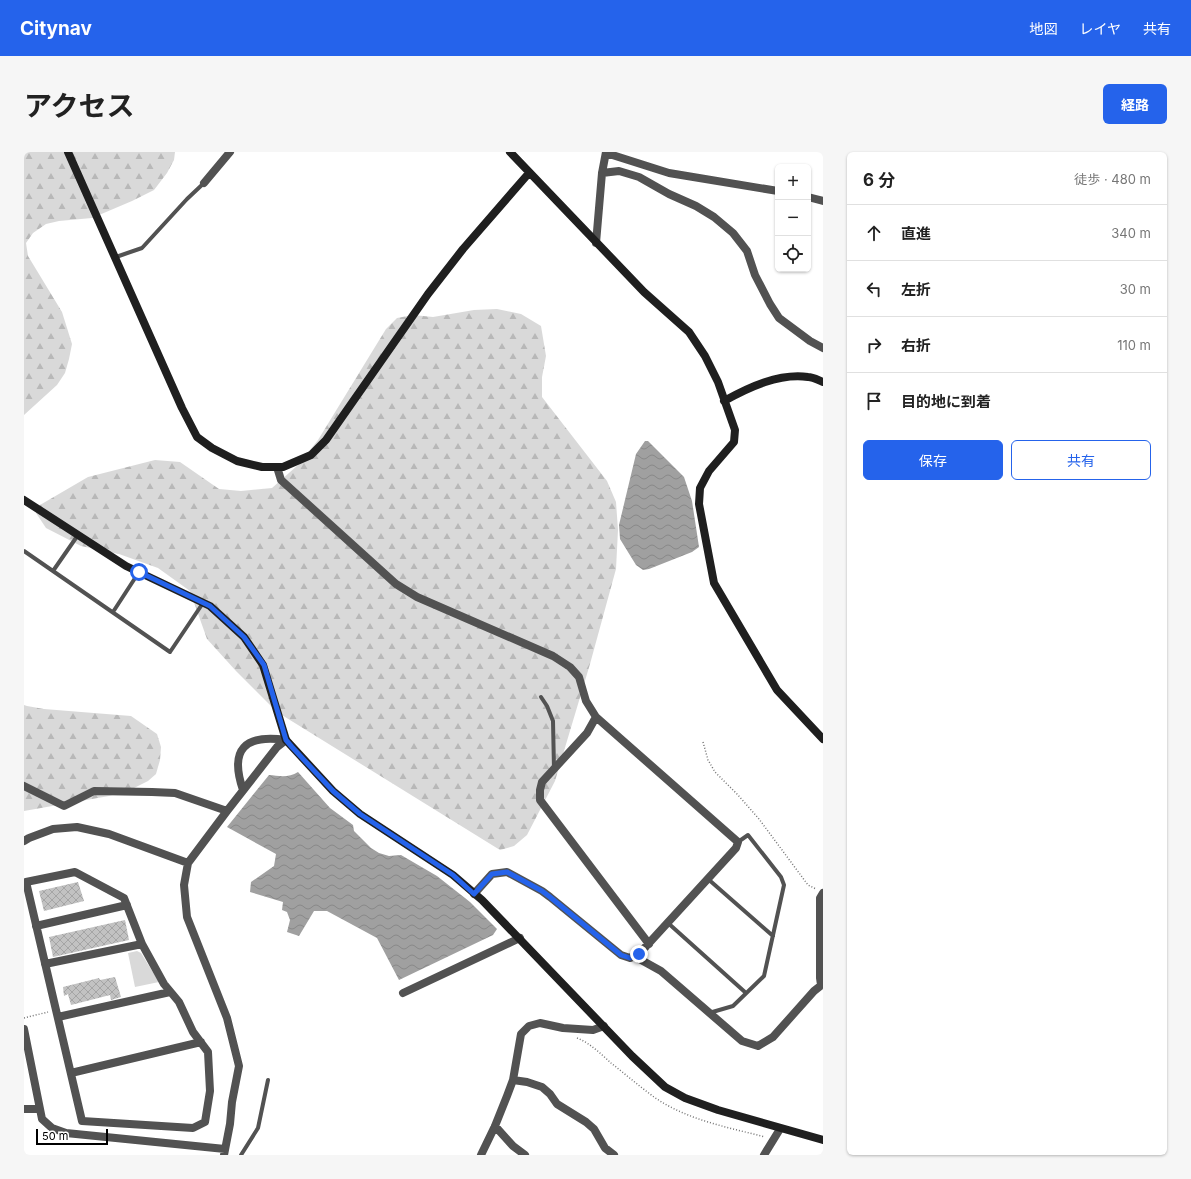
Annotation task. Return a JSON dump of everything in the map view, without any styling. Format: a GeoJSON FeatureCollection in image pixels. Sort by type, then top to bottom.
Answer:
{"type":"FeatureCollection","features":[{"type":"Feature","properties":{"kind":"street"},"geometry":{"type":"LineString","coordinates":[[68,152],[182,408],[197,437],[212,448],[237,461],[262,467],[283,467],[311,454],[326,440],[428,294],[463,249],[529,173]]}},
{"type":"Feature","properties":{"kind":"street"},"geometry":{"type":"LineString","coordinates":[[204,183],[230,152]]}},
{"type":"Feature","properties":{"kind":"street"},"geometry":{"type":"LineString","coordinates":[[510,152],[644,292],[689,332],[705,356],[718,382],[735,430],[734,442],[709,471],[700,488],[699,504],[714,583],[777,690],[823,739]]}},
{"type":"Feature","properties":{"kind":"street"},"geometry":{"type":"LineString","coordinates":[[596,243],[602,173],[606,152],[669,173],[775,191]]}},
{"type":"Feature","properties":{"kind":"street"},"geometry":{"type":"LineString","coordinates":[[602,173],[619,171],[639,177],[669,194],[714,216],[733,233],[747,251],[756,275],[770,304],[779,318],[810,341],[823,348]]}},
{"type":"Feature","properties":{"kind":"street"},"geometry":{"type":"LineString","coordinates":[[811,199],[823,201]]}},
{"type":"Feature","properties":{"kind":"street"},"geometry":{"type":"LineString","coordinates":[[724,401],[743,390],[770,380],[788,377],[809,377],[823,382]]}},
{"type":"Feature","properties":{"kind":"street"},"geometry":{"type":"LineString","coordinates":[[277,467],[281,480],[396,584],[417,597],[553,656],[570,667],[579,677],[586,701],[596,717],[738,842],[736,848],[649,944],[639,954],[630,958],[621,955],[550,897],[507,872],[492,874],[474,894]]}},
{"type":"Feature","properties":{"kind":"street"},"geometry":{"type":"LineString","coordinates":[[24,500],[126,566],[210,606],[244,637],[264,665],[286,740],[333,791],[360,814],[453,875],[520,938],[632,1056],[665,1087],[685,1098],[718,1110],[823,1140]]}},
{"type":"Feature","properties":{"kind":"street"},"geometry":{"type":"LineString","coordinates":[[596,717],[587,733],[542,782],[540,800],[649,944]]}},
{"type":"Feature","properties":{"kind":"street"},"geometry":{"type":"LineString","coordinates":[[243,790],[239,780],[238,760],[240,752],[246,744],[255,740],[273,738],[286,740]]}},
{"type":"Feature","properties":{"kind":"street"},"geometry":{"type":"LineString","coordinates":[[24,1029],[26,1049],[42,1119],[52,1128],[66,1133],[129,1139],[224,1152],[239,1066],[227,1018],[187,917],[184,885],[188,863],[226,811],[277,747],[286,740]]}},
{"type":"Feature","properties":{"kind":"street"},"geometry":{"type":"LineString","coordinates":[[24,786],[64,806],[94,791],[152,792],[175,793],[226,811]]}},
{"type":"Feature","properties":{"kind":"street"},"geometry":{"type":"LineString","coordinates":[[24,841],[53,829],[77,827],[109,834],[188,863]]}},
{"type":"Feature","properties":{"kind":"street"},"geometry":{"type":"LineString","coordinates":[[75,872],[124,898],[142,944],[164,984],[179,1002],[193,1032],[208,1052],[210,1091],[205,1122],[193,1128],[82,1121],[33,912],[26,882],[75,872]]}},
{"type":"Feature","properties":{"kind":"street"},"geometry":{"type":"LineString","coordinates":[[634,956],[661,971],[742,1041],[758,1046],[773,1037],[814,991],[822,985],[820,978],[820,898],[823,893]]}},
{"type":"Feature","properties":{"kind":"street"},"geometry":{"type":"LineString","coordinates":[[36,926],[127,905]]}},
{"type":"Feature","properties":{"kind":"street"},"geometry":{"type":"LineString","coordinates":[[24,913],[33,912]]}},
{"type":"Feature","properties":{"kind":"street"},"geometry":{"type":"LineString","coordinates":[[403,994],[520,938]]}},
{"type":"Feature","properties":{"kind":"street"},"geometry":{"type":"LineString","coordinates":[[45,964],[142,944]]}},
{"type":"Feature","properties":{"kind":"street"},"geometry":{"type":"LineString","coordinates":[[56,1014],[170,992]]}},
{"type":"Feature","properties":{"kind":"street"},"geometry":{"type":"LineString","coordinates":[[481,1155],[495,1126],[513,1080],[522,1034],[529,1026],[540,1023],[563,1028],[593,1030],[604,1026]]}},
{"type":"Feature","properties":{"kind":"street"},"geometry":{"type":"LineString","coordinates":[[71,1073],[200,1042]]}},
{"type":"Feature","properties":{"kind":"street"},"geometry":{"type":"LineString","coordinates":[[513,1080],[542,1087],[550,1094],[557,1104],[586,1122],[594,1129],[604,1148],[614,1155]]}},
{"type":"Feature","properties":{"kind":"street"},"geometry":{"type":"LineString","coordinates":[[24,1109],[40,1109]]}},
{"type":"Feature","properties":{"kind":"street"},"geometry":{"type":"LineString","coordinates":[[129,1139],[130,1124]]}},
{"type":"Feature","properties":{"kind":"street"},"geometry":{"type":"LineString","coordinates":[[495,1126],[513,1146],[525,1155]]}},
{"type":"Feature","properties":{"kind":"street"},"geometry":{"type":"LineString","coordinates":[[764,1155],[780,1128]]}},
{"type":"Feature","properties":{"kind":"lane"},"geometry":{"type":"LineString","coordinates":[[116,257],[142,248],[186,199],[204,183]]}},
{"type":"Feature","properties":{"kind":"lane"},"geometry":{"type":"LineString","coordinates":[[53,571],[78,535]]}},
{"type":"Feature","properties":{"kind":"lane"},"geometry":{"type":"LineString","coordinates":[[24,551],[170,652],[203,603]]}},
{"type":"Feature","properties":{"kind":"lane"},"geometry":{"type":"LineString","coordinates":[[113,612],[139,572]]}},
{"type":"Feature","properties":{"kind":"lane"},"geometry":{"type":"LineString","coordinates":[[541,697],[547,706],[553,721],[554,770]]}},
{"type":"Feature","properties":{"kind":"lane"},"geometry":{"type":"LineString","coordinates":[[708,1013],[733,1006],[764,976],[784,886],[781,877],[748,835],[738,842]]}},
{"type":"Feature","properties":{"kind":"lane"},"geometry":{"type":"LineString","coordinates":[[708,879],[773,936]]}},
{"type":"Feature","properties":{"kind":"lane"},"geometry":{"type":"LineString","coordinates":[[668,923],[746,993]]}},
{"type":"Feature","properties":{"kind":"lane"},"geometry":{"type":"LineString","coordinates":[[241,1155],[258,1128],[268,1080]]}},
{"type":"Feature","properties":{"kind":"path"},"geometry":{"type":"LineString","coordinates":[[703,742],[708,760],[715,772],[759,819],[808,885],[823,893]]}},
{"type":"Feature","properties":{"kind":"path"},"geometry":{"type":"LineString","coordinates":[[24,1018],[56,1014]]}},
{"type":"Feature","properties":{"kind":"green space"},"geometry":{"type":"Polygon","coordinates":[[[24,152],[175,152],[174,160],[167,173],[154,190],[92,218],[59,221],[46,224],[33,233],[26,243],[28,256],[62,312],[72,344],[65,373],[57,385],[24,415],[24,152]]]}},
{"type":"Feature","properties":{"kind":"green space"},"geometry":{"type":"Polygon","coordinates":[[[497,309],[521,314],[541,326],[546,356],[542,377],[542,397],[607,481],[616,502],[618,530],[616,569],[590,664],[555,781],[527,835],[514,846],[500,850],[277,712],[236,671],[207,639],[190,591],[158,568],[119,554],[81,546],[46,528],[36,513],[40,505],[88,477],[155,460],[180,462],[219,489],[241,491],[272,488],[298,465],[318,440],[386,329],[397,318],[413,315],[433,317],[474,310],[497,309]]]}},
{"type":"Feature","properties":{"kind":"green space"},"geometry":{"type":"Polygon","coordinates":[[[24,705],[44,709],[131,716],[157,734],[161,747],[160,760],[156,774],[148,781],[130,790],[109,796],[24,811],[24,705]]]}},
{"type":"Feature","properties":{"kind":"green space"},"geometry":{"type":"Polygon","coordinates":[[[137,951],[141,953],[159,982],[135,987],[128,953],[137,951]]]}},
{"type":"Feature","properties":{"kind":"water"},"geometry":{"type":"Polygon","coordinates":[[[645,441],[648,441],[684,477],[692,501],[699,547],[692,552],[643,570],[636,565],[620,539],[619,525],[636,454],[645,441]]]}},
{"type":"Feature","properties":{"kind":"water"},"geometry":{"type":"Polygon","coordinates":[[[298,772],[330,808],[353,825],[354,831],[371,848],[379,853],[389,856],[401,855],[437,876],[470,902],[497,929],[493,935],[399,980],[377,938],[327,911],[314,911],[299,936],[287,932],[290,920],[287,912],[282,910],[283,902],[250,892],[251,882],[274,866],[276,854],[227,827],[269,775],[288,776],[298,772]]]}},
{"type":"Feature","properties":{"kind":"building"},"geometry":{"type":"Polygon","coordinates":[[[78,882],[84,901],[44,911],[39,891],[78,882]]]}},
{"type":"Feature","properties":{"kind":"building"},"geometry":{"type":"Polygon","coordinates":[[[125,920],[129,940],[53,957],[49,937],[125,920]]]}},
{"type":"Feature","properties":{"kind":"building"},"geometry":{"type":"Polygon","coordinates":[[[115,977],[121,997],[111,1000],[110,995],[71,1005],[68,994],[64,996],[63,987],[99,978],[100,980],[115,977]]]}},
{"type":"Feature","properties":{"kind":"route"},"geometry":{"type":"LineString","coordinates":[[139,572],[210,606],[244,637],[264,665],[286,740],[333,791],[360,814],[453,875],[474,894],[492,874],[507,872],[542,891],[621,955],[630,958],[639,954]]}}]}
